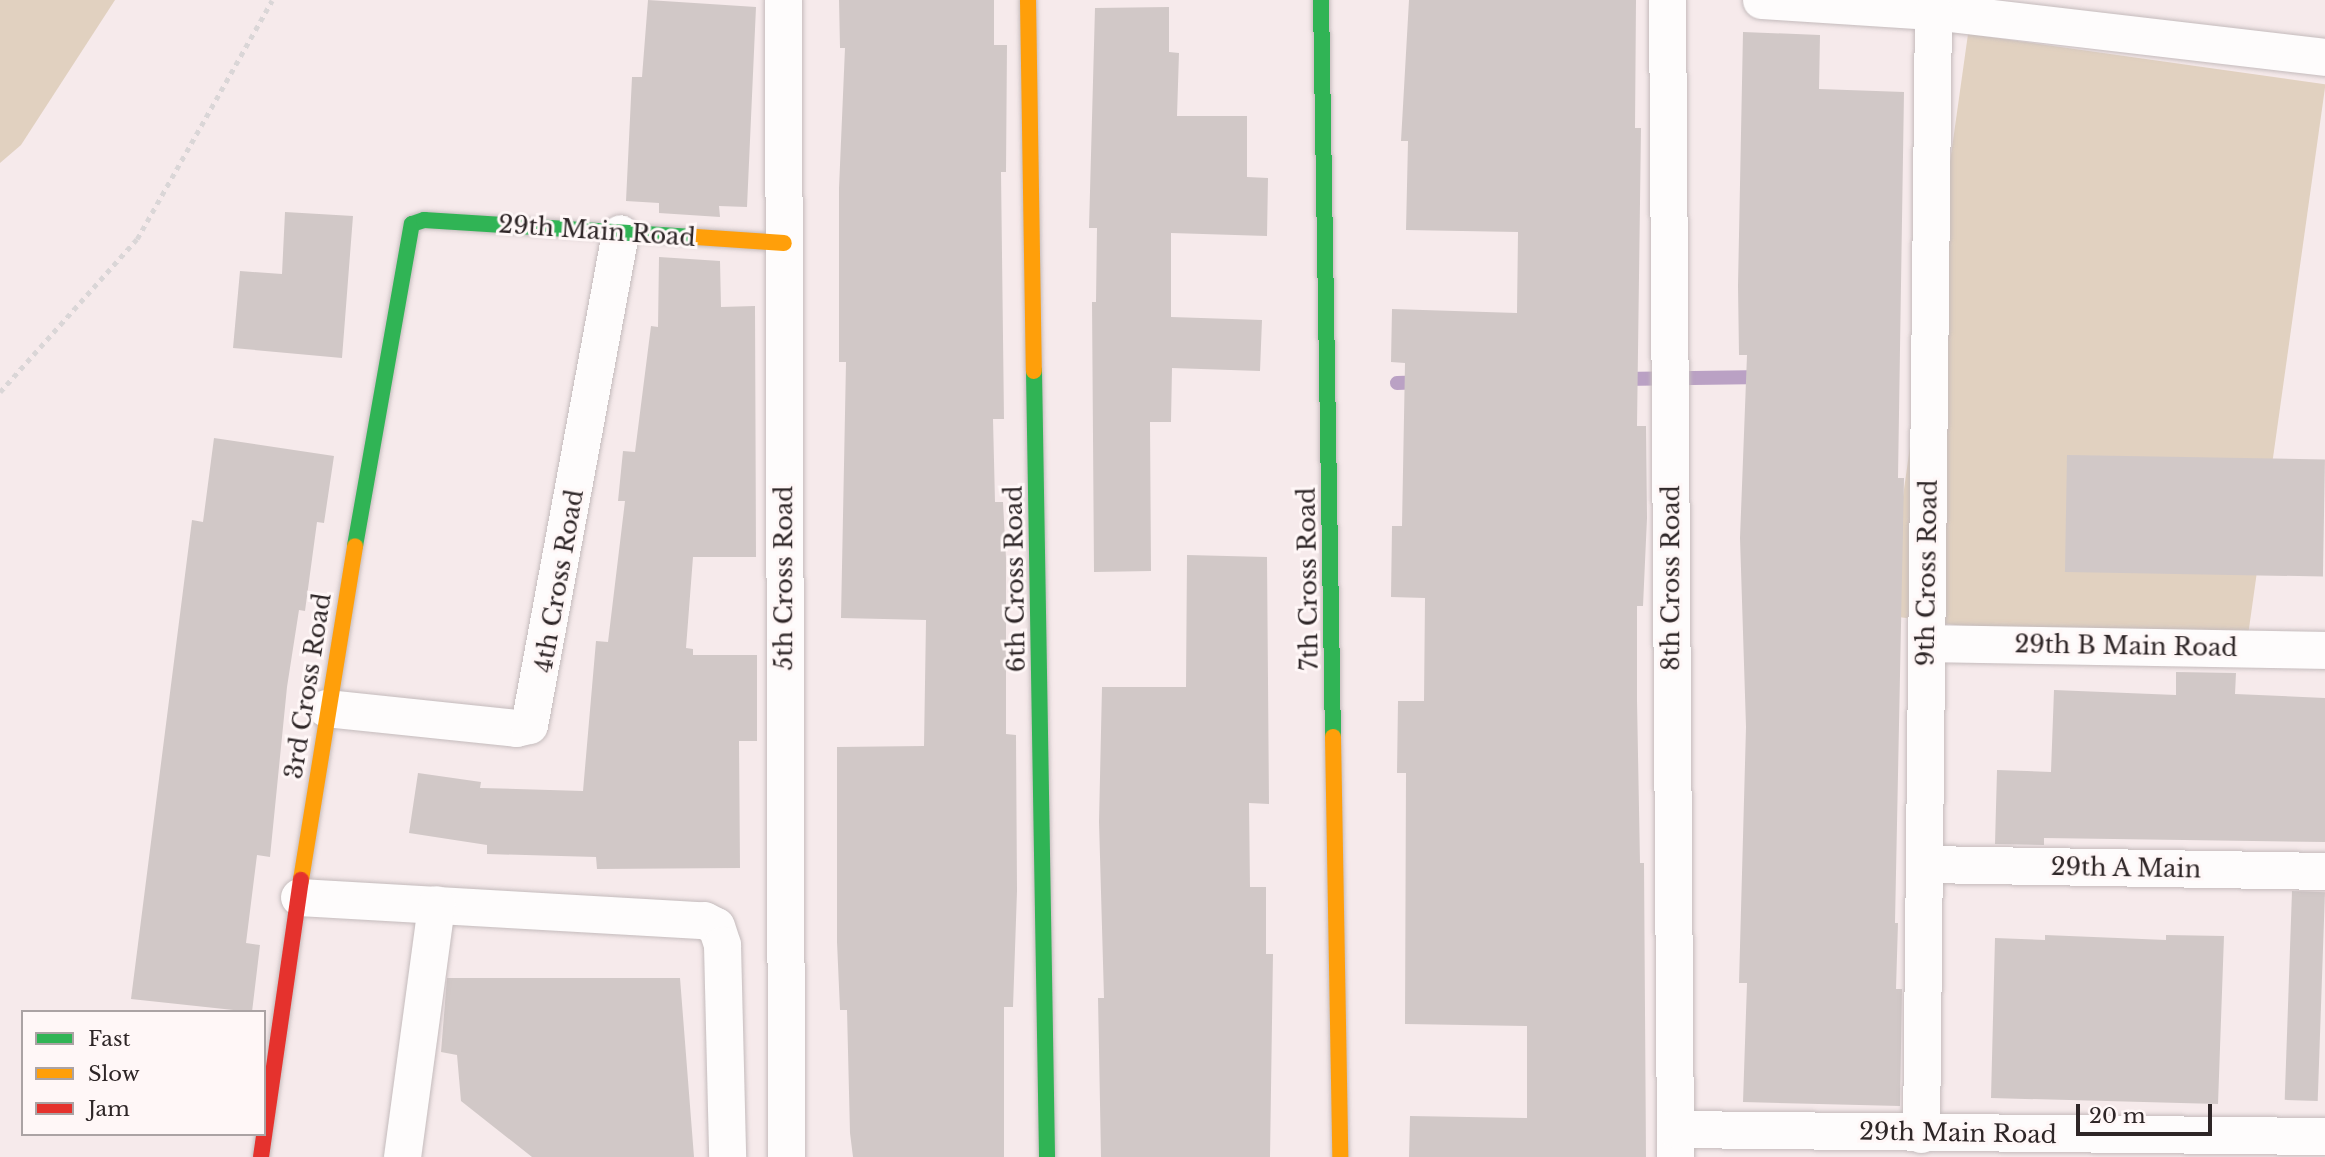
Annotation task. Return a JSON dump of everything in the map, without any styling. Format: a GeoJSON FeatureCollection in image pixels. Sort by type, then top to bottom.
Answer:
{"type":"FeatureCollection","features":[{"type":"Feature","properties":{"kind":"street","name":"5th Cross Road"},"geometry":{"type":"LineString","coordinates":[[783,0],[786,1157]]}},
{"type":"Feature","properties":{"kind":"street","name":"6th Cross Road"},"geometry":{"type":"LineString","coordinates":[[1028,0],[1047,1157]]}},
{"type":"Feature","properties":{"kind":"street","name":"7th Cross Road"},"geometry":{"type":"LineString","coordinates":[[1321,0],[1340,1157]]}},
{"type":"Feature","properties":{"kind":"street","name":"8th Cross Road"},"geometry":{"type":"LineString","coordinates":[[1667,0],[1675,1143]]}},
{"type":"Feature","properties":{"kind":"street"},"geometry":{"type":"LineString","coordinates":[[1761,0],[1933,11],[2325,57]]}},
{"type":"Feature","properties":{"kind":"street","name":"9th Cross Road"},"geometry":{"type":"LineString","coordinates":[[1921,1134],[1926,864],[1933,11]]}},
{"type":"Feature","properties":{"kind":"street","name":"29th Main Road"},"geometry":{"type":"LineString","coordinates":[[412,224],[424,220],[783,243]]}},
{"type":"Feature","properties":{"kind":"street","name":"3rd Cross Road"},"geometry":{"type":"LineString","coordinates":[[266,1123],[326,708],[412,224]]}},
{"type":"Feature","properties":{"kind":"street","name":"4th Cross Road"},"geometry":{"type":"LineString","coordinates":[[326,708],[516,728],[530,725],[620,233]]}},
{"type":"Feature","properties":{"kind":"street","name":"29th B Main Road"},"geometry":{"type":"LineString","coordinates":[[1927,643],[2325,650]]}},
{"type":"Feature","properties":{"kind":"street","name":"29th A Main"},"geometry":{"type":"LineString","coordinates":[[1926,864],[2325,871]]}},
{"type":"Feature","properties":{"kind":"street"},"geometry":{"type":"LineString","coordinates":[[299,897],[704,920],[716,926],[722,945],[727,1157]]}},
{"type":"Feature","properties":{"kind":"street"},"geometry":{"type":"LineString","coordinates":[[402,1157],[436,904]]}},
{"type":"Feature","properties":{"kind":"street","name":"29th Main Road"},"geometry":{"type":"LineString","coordinates":[[1675,1143],[1921,1134],[2325,1136]]}},
{"type":"Feature","properties":{"kind":"street","name":"3rd Cross Road"},"geometry":{"type":"LineString","coordinates":[[261,1157],[264,1136]]}},
{"type":"Feature","properties":{"kind":"path"},"geometry":{"type":"LineString","coordinates":[[0,392],[137,239],[272,0]]}},
{"type":"Feature","properties":{"kind":"shaded area"},"geometry":{"type":"Polygon","coordinates":[[[0,0],[115,0],[21,145],[0,163],[0,0]]]}},
{"type":"Feature","properties":{"kind":"shaded area"},"geometry":{"type":"Polygon","coordinates":[[[1968,34],[2325,84],[2244,666],[1886,615],[1968,34]]]}},
{"type":"Feature","properties":{"kind":"building"},"geometry":{"type":"Polygon","coordinates":[[[648,0],[756,7],[747,207],[719,206],[720,217],[659,213],[659,203],[626,201],[632,77],[642,77],[648,0]]]}},
{"type":"Feature","properties":{"kind":"building"},"geometry":{"type":"Polygon","coordinates":[[[839,0],[994,0],[994,45],[1007,45],[1006,172],[1001,172],[1004,419],[993,419],[995,502],[1003,502],[1006,558],[1006,734],[1016,735],[1017,891],[1013,1007],[1004,1007],[1004,1157],[853,1157],[847,1010],[840,1010],[837,942],[837,747],[924,746],[926,620],[841,618],[846,362],[839,362],[839,188],[845,48],[840,48],[839,0]]]}},
{"type":"Feature","properties":{"kind":"building"},"geometry":{"type":"Polygon","coordinates":[[[1409,0],[1636,0],[1635,128],[1641,128],[1637,426],[1646,426],[1647,518],[1643,606],[1637,606],[1640,863],[1644,863],[1646,1157],[1409,1157],[1410,1116],[1527,1118],[1527,1026],[1405,1024],[1406,773],[1397,773],[1398,701],[1424,701],[1425,598],[1391,597],[1392,526],[1402,526],[1405,363],[1391,362],[1392,309],[1517,313],[1518,232],[1406,230],[1408,141],[1401,141],[1409,0]]]}},
{"type":"Feature","properties":{"kind":"building"},"geometry":{"type":"Polygon","coordinates":[[[1169,7],[1169,52],[1179,53],[1177,116],[1247,116],[1247,177],[1268,178],[1267,236],[1171,233],[1171,317],[1262,320],[1260,371],[1172,368],[1171,422],[1150,422],[1151,571],[1094,572],[1092,302],[1096,302],[1097,228],[1089,228],[1095,8],[1169,7]]]}},
{"type":"Feature","properties":{"kind":"building"},"geometry":{"type":"Polygon","coordinates":[[[1743,32],[1820,35],[1819,89],[1904,92],[1898,478],[1904,478],[1895,923],[1898,923],[1896,989],[1902,989],[1900,1106],[1743,1102],[1747,983],[1739,983],[1746,727],[1740,538],[1747,355],[1739,355],[1738,286],[1743,32]]]}},
{"type":"Feature","properties":{"kind":"building"},"geometry":{"type":"Polygon","coordinates":[[[285,212],[353,216],[342,358],[233,348],[240,271],[282,274],[285,212]]]}},
{"type":"Feature","properties":{"kind":"building"},"geometry":{"type":"Polygon","coordinates":[[[659,257],[720,261],[721,307],[755,306],[756,557],[693,557],[686,648],[693,649],[693,655],[757,655],[757,741],[739,741],[740,868],[597,869],[596,857],[487,854],[487,845],[409,833],[418,773],[481,782],[480,788],[583,791],[596,641],[608,642],[625,501],[618,501],[623,451],[635,452],[651,326],[658,327],[659,257]]]}},
{"type":"Feature","properties":{"kind":"building"},"geometry":{"type":"Polygon","coordinates":[[[214,438],[334,456],[324,523],[317,522],[305,611],[299,610],[287,687],[270,857],[257,855],[246,943],[260,945],[252,1010],[131,999],[192,520],[203,522],[214,438]]]}},
{"type":"Feature","properties":{"kind":"building"},"geometry":{"type":"Polygon","coordinates":[[[2067,455],[2325,460],[2323,576],[2065,572],[2067,455]]]}},
{"type":"Feature","properties":{"kind":"building"},"geometry":{"type":"Polygon","coordinates":[[[1187,555],[1267,557],[1269,804],[1249,803],[1250,887],[1266,887],[1266,954],[1273,954],[1270,1157],[1101,1157],[1098,998],[1104,998],[1099,822],[1102,687],[1186,687],[1187,555]]]}},
{"type":"Feature","properties":{"kind":"building"},"geometry":{"type":"Polygon","coordinates":[[[2176,672],[2236,673],[2235,694],[2325,698],[2325,842],[2044,838],[2044,845],[1995,844],[1997,770],[2051,772],[2054,690],[2176,695],[2176,672]]]}},
{"type":"Feature","properties":{"kind":"building"},"geometry":{"type":"Polygon","coordinates":[[[2292,891],[2325,892],[2318,1101],[2285,1100],[2292,891]]]}},
{"type":"Feature","properties":{"kind":"building"},"geometry":{"type":"Polygon","coordinates":[[[2045,935],[2166,940],[2166,935],[2224,936],[2218,1104],[1991,1098],[1995,938],[2045,940],[2045,935]]]}},
{"type":"Feature","properties":{"kind":"building"},"geometry":{"type":"Polygon","coordinates":[[[447,978],[680,978],[694,1157],[532,1157],[461,1101],[457,1055],[441,1052],[447,978]]]}},
{"type":"Feature","properties":{"kind":"waterway"},"geometry":{"type":"LineString","coordinates":[[1621,379],[1765,377]]}},
{"type":"Feature","properties":{"kind":"waterway"},"geometry":{"type":"LineString","coordinates":[[1397,383],[1422,382]]}},
{"type":"Feature","properties":{"kind":"traffic: fast"},"geometry":{"type":"LineString","coordinates":[[1321,0],[1333,737]]}},
{"type":"Feature","properties":{"kind":"traffic: fast"},"geometry":{"type":"LineString","coordinates":[[355,546],[412,224],[424,220],[696,237]]}},
{"type":"Feature","properties":{"kind":"traffic: fast"},"geometry":{"type":"LineString","coordinates":[[1034,371],[1047,1157]]}},
{"type":"Feature","properties":{"kind":"traffic: slow"},"geometry":{"type":"LineString","coordinates":[[1028,0],[1034,371]]}},
{"type":"Feature","properties":{"kind":"traffic: slow"},"geometry":{"type":"LineString","coordinates":[[696,237],[784,243]]}},
{"type":"Feature","properties":{"kind":"traffic: slow"},"geometry":{"type":"LineString","coordinates":[[301,880],[355,546]]}},
{"type":"Feature","properties":{"kind":"traffic: slow"},"geometry":{"type":"LineString","coordinates":[[1333,737],[1340,1157]]}},
{"type":"Feature","properties":{"kind":"traffic: jam"},"geometry":{"type":"LineString","coordinates":[[266,1122],[301,880]]}},
{"type":"Feature","properties":{"kind":"traffic: jam"},"geometry":{"type":"LineString","coordinates":[[261,1157],[264,1136]]}}]}
